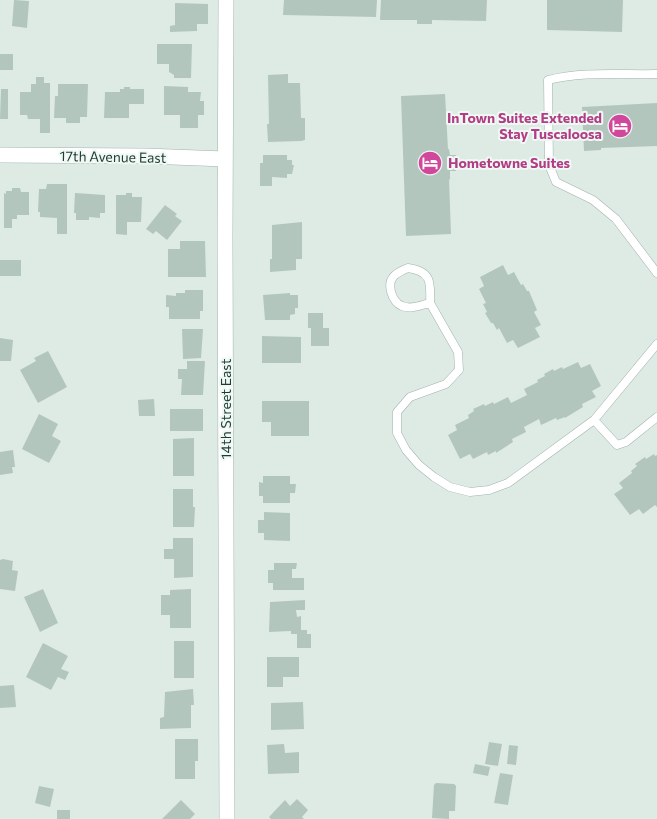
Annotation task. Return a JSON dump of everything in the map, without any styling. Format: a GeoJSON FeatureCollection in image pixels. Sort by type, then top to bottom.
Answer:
{"type":"FeatureCollection","features":[{"type":"Feature","properties":{"kind":"street","name":"14th Street East"},"geometry":{"type":"LineString","coordinates":[[226,0],[227,819]]}},
{"type":"Feature","properties":{"kind":"street","name":"17th Avenue East"},"geometry":{"type":"LineString","coordinates":[[0,155],[146,156],[225,159]]}},
{"type":"Feature","properties":{"kind":"lane"},"geometry":{"type":"LineString","coordinates":[[656,271],[616,219],[594,200],[556,182],[549,165],[547,105],[548,80],[563,76],[657,74]]}},
{"type":"Feature","properties":{"kind":"lane"},"geometry":{"type":"LineString","coordinates":[[430,302],[414,307],[402,306],[395,300],[390,290],[391,280],[395,275],[408,268],[418,269],[426,274],[431,287],[430,302],[458,352],[459,370],[446,384],[410,397],[397,412],[397,433],[406,450],[419,465],[450,487],[470,492],[489,490],[508,483],[594,420],[657,344]]}},
{"type":"Feature","properties":{"kind":"lane"},"geometry":{"type":"LineString","coordinates":[[594,420],[617,445],[626,442],[657,417]]}},
{"type":"Feature","properties":{"kind":"building"},"geometry":{"type":"Polygon","coordinates":[[[14,0],[29,1],[27,28],[12,26],[14,0]]]}},
{"type":"Feature","properties":{"kind":"building"},"geometry":{"type":"Polygon","coordinates":[[[284,0],[377,0],[376,17],[283,15],[284,0]]]}},
{"type":"Feature","properties":{"kind":"building"},"geometry":{"type":"Polygon","coordinates":[[[381,0],[487,0],[486,21],[432,20],[432,24],[417,24],[417,20],[380,20],[381,0]]]}},
{"type":"Feature","properties":{"kind":"building"},"geometry":{"type":"Polygon","coordinates":[[[547,0],[623,0],[622,32],[547,30],[547,0]]]}},
{"type":"Feature","properties":{"kind":"building"},"geometry":{"type":"Polygon","coordinates":[[[175,3],[208,4],[208,24],[197,24],[197,31],[170,32],[170,26],[175,25],[175,3]]]}},
{"type":"Feature","properties":{"kind":"building"},"geometry":{"type":"Polygon","coordinates":[[[157,44],[192,44],[191,78],[174,78],[174,75],[169,72],[169,64],[157,64],[157,44]]]}},
{"type":"Feature","properties":{"kind":"building"},"geometry":{"type":"Polygon","coordinates":[[[0,54],[13,54],[13,70],[0,70],[0,54]]]}},
{"type":"Feature","properties":{"kind":"building"},"geometry":{"type":"Polygon","coordinates":[[[288,74],[288,83],[300,83],[301,118],[305,118],[305,140],[268,142],[268,75],[288,74]]]}},
{"type":"Feature","properties":{"kind":"building"},"geometry":{"type":"Polygon","coordinates":[[[36,77],[44,77],[44,83],[50,83],[50,133],[40,133],[40,119],[28,119],[27,115],[20,115],[20,92],[31,92],[31,84],[36,84],[36,77]]]}},
{"type":"Feature","properties":{"kind":"building"},"geometry":{"type":"Polygon","coordinates":[[[58,84],[88,84],[87,117],[80,117],[80,123],[66,123],[66,118],[54,118],[55,96],[58,96],[58,84]]]}},
{"type":"Feature","properties":{"kind":"building"},"geometry":{"type":"Polygon","coordinates":[[[164,86],[188,87],[188,92],[201,92],[200,101],[204,101],[204,115],[198,115],[198,128],[180,128],[180,115],[164,115],[164,86]]]}},
{"type":"Feature","properties":{"kind":"building"},"geometry":{"type":"Polygon","coordinates":[[[124,87],[144,89],[144,104],[129,104],[129,118],[104,118],[105,92],[120,92],[120,89],[124,89],[124,87]]]}},
{"type":"Feature","properties":{"kind":"building"},"geometry":{"type":"Polygon","coordinates":[[[1,89],[8,89],[8,119],[0,119],[1,89]]]}},
{"type":"Feature","properties":{"kind":"building","name":"Hometowne Suites"},"geometry":{"type":"Polygon","coordinates":[[[445,94],[448,149],[450,155],[456,155],[456,171],[450,171],[449,179],[451,234],[406,236],[401,96],[445,94]]]}},
{"type":"Feature","properties":{"kind":"building","name":"InTown Suites Extended Stay Tuscaloosa"},"geometry":{"type":"Polygon","coordinates":[[[657,103],[657,146],[601,148],[601,150],[584,151],[582,107],[657,103]]]}},
{"type":"Feature","properties":{"kind":"building"},"geometry":{"type":"Polygon","coordinates":[[[263,155],[287,155],[287,160],[292,160],[292,165],[294,165],[292,174],[287,174],[287,178],[272,177],[272,186],[260,186],[260,163],[263,163],[263,155]]]}},
{"type":"Feature","properties":{"kind":"building"},"geometry":{"type":"Polygon","coordinates":[[[47,184],[67,184],[67,234],[57,234],[57,218],[40,217],[40,212],[38,212],[39,189],[46,189],[47,184]]]}},
{"type":"Feature","properties":{"kind":"building"},"geometry":{"type":"Polygon","coordinates":[[[12,188],[20,188],[21,192],[29,192],[29,215],[17,215],[17,219],[12,219],[12,228],[4,228],[4,193],[12,191],[12,188]]]}},
{"type":"Feature","properties":{"kind":"building"},"geometry":{"type":"Polygon","coordinates":[[[75,193],[105,195],[105,213],[100,213],[100,218],[89,217],[89,220],[76,220],[76,213],[74,213],[75,193]]]}},
{"type":"Feature","properties":{"kind":"building"},"geometry":{"type":"Polygon","coordinates":[[[126,193],[132,193],[132,197],[142,197],[141,222],[127,222],[127,235],[116,234],[116,195],[126,195],[126,193]]]}},
{"type":"Feature","properties":{"kind":"building"},"geometry":{"type":"Polygon","coordinates":[[[165,205],[177,214],[175,216],[182,221],[167,240],[156,231],[153,234],[146,229],[165,205]]]}},
{"type":"Feature","properties":{"kind":"building"},"geometry":{"type":"Polygon","coordinates":[[[302,222],[302,259],[296,259],[296,270],[270,272],[272,225],[302,222]]]}},
{"type":"Feature","properties":{"kind":"building"},"geometry":{"type":"Polygon","coordinates":[[[180,241],[205,241],[206,277],[168,277],[168,249],[180,249],[180,241]]]}},
{"type":"Feature","properties":{"kind":"building"},"geometry":{"type":"Polygon","coordinates":[[[0,260],[21,260],[21,276],[0,276],[0,260]]]}},
{"type":"Feature","properties":{"kind":"building"},"geometry":{"type":"Polygon","coordinates":[[[503,265],[508,275],[514,272],[521,285],[523,284],[527,291],[529,291],[537,310],[534,312],[541,325],[535,328],[540,337],[518,348],[513,340],[507,343],[499,328],[497,330],[493,323],[491,323],[485,313],[487,312],[483,304],[486,303],[479,289],[484,286],[480,277],[503,265]]]}},
{"type":"Feature","properties":{"kind":"building"},"geometry":{"type":"Polygon","coordinates":[[[185,290],[203,290],[203,311],[200,311],[200,319],[169,319],[166,295],[176,296],[176,293],[185,293],[185,290]]]}},
{"type":"Feature","properties":{"kind":"building"},"geometry":{"type":"Polygon","coordinates":[[[290,293],[290,295],[298,295],[298,308],[295,308],[295,314],[290,315],[290,320],[265,320],[263,295],[290,293]]]}},
{"type":"Feature","properties":{"kind":"building"},"geometry":{"type":"Polygon","coordinates":[[[308,313],[323,313],[323,328],[329,328],[329,346],[311,346],[311,328],[308,328],[308,313]]]}},
{"type":"Feature","properties":{"kind":"building"},"geometry":{"type":"Polygon","coordinates":[[[182,329],[203,329],[201,358],[183,359],[182,329]]]}},
{"type":"Feature","properties":{"kind":"building"},"geometry":{"type":"Polygon","coordinates":[[[262,336],[301,337],[301,363],[262,363],[262,336]]]}},
{"type":"Feature","properties":{"kind":"building"},"geometry":{"type":"Polygon","coordinates":[[[0,338],[13,340],[11,361],[0,361],[0,338]]]}},
{"type":"Feature","properties":{"kind":"building"},"geometry":{"type":"Polygon","coordinates":[[[48,351],[67,387],[38,403],[20,370],[36,361],[34,358],[48,351]]]}},
{"type":"Feature","properties":{"kind":"building"},"geometry":{"type":"Polygon","coordinates":[[[187,361],[205,361],[203,395],[181,395],[182,379],[178,379],[178,369],[187,369],[187,361]]]}},
{"type":"Feature","properties":{"kind":"building"},"geometry":{"type":"Polygon","coordinates":[[[578,362],[581,368],[590,364],[601,386],[592,391],[596,397],[582,404],[583,407],[565,418],[557,420],[556,418],[541,425],[539,419],[524,427],[526,432],[512,439],[513,442],[496,453],[496,451],[488,455],[487,452],[473,459],[470,454],[460,459],[448,435],[457,430],[455,425],[469,418],[468,415],[474,411],[473,409],[484,404],[485,406],[493,402],[494,404],[508,397],[511,403],[527,395],[524,389],[538,382],[537,380],[545,376],[544,374],[553,369],[554,371],[562,367],[563,369],[578,362]]]}},
{"type":"Feature","properties":{"kind":"building"},"geometry":{"type":"Polygon","coordinates":[[[154,399],[155,416],[139,416],[138,400],[154,399]]]}},
{"type":"Feature","properties":{"kind":"building"},"geometry":{"type":"Polygon","coordinates":[[[262,401],[309,401],[309,436],[271,436],[271,422],[262,422],[262,401]]]}},
{"type":"Feature","properties":{"kind":"building"},"geometry":{"type":"Polygon","coordinates":[[[170,409],[203,409],[203,431],[170,431],[170,409]]]}},
{"type":"Feature","properties":{"kind":"building"},"geometry":{"type":"Polygon","coordinates":[[[39,414],[58,424],[52,436],[61,441],[49,463],[22,449],[39,414]]]}},
{"type":"Feature","properties":{"kind":"building"},"geometry":{"type":"Polygon","coordinates":[[[194,438],[194,476],[173,476],[173,439],[194,438]]]}},
{"type":"Feature","properties":{"kind":"building"},"geometry":{"type":"Polygon","coordinates":[[[13,450],[15,467],[12,467],[13,473],[0,475],[0,452],[13,450]]]}},
{"type":"Feature","properties":{"kind":"building"},"geometry":{"type":"Polygon","coordinates":[[[654,454],[655,456],[657,455],[657,507],[655,505],[643,514],[639,509],[630,515],[614,494],[623,488],[619,483],[632,473],[631,471],[637,466],[635,464],[645,457],[646,459],[654,454]]]}},
{"type":"Feature","properties":{"kind":"building"},"geometry":{"type":"Polygon","coordinates":[[[263,476],[290,476],[290,484],[296,484],[295,493],[290,493],[290,503],[263,503],[263,496],[259,496],[259,482],[263,483],[263,476]]]}},
{"type":"Feature","properties":{"kind":"building"},"geometry":{"type":"Polygon","coordinates":[[[173,489],[193,489],[193,507],[195,507],[194,527],[173,527],[173,489]]]}},
{"type":"Feature","properties":{"kind":"building"},"geometry":{"type":"Polygon","coordinates":[[[264,512],[290,513],[290,541],[264,540],[264,533],[258,533],[258,520],[264,520],[264,512]]]}},
{"type":"Feature","properties":{"kind":"building"},"geometry":{"type":"Polygon","coordinates":[[[173,538],[193,538],[193,577],[174,578],[174,559],[164,559],[164,549],[173,549],[173,538]]]}},
{"type":"Feature","properties":{"kind":"building"},"geometry":{"type":"Polygon","coordinates":[[[0,560],[13,561],[12,570],[18,571],[15,591],[0,589],[0,560]]]}},
{"type":"Feature","properties":{"kind":"building"},"geometry":{"type":"Polygon","coordinates":[[[274,563],[297,563],[296,569],[292,569],[292,578],[304,578],[304,590],[273,590],[273,583],[268,583],[268,570],[274,570],[274,563]]]}},
{"type":"Feature","properties":{"kind":"building"},"geometry":{"type":"Polygon","coordinates":[[[43,589],[58,623],[40,632],[24,597],[43,589]]]}},
{"type":"Feature","properties":{"kind":"building"},"geometry":{"type":"Polygon","coordinates":[[[191,589],[191,628],[170,628],[170,615],[161,615],[161,595],[170,595],[170,590],[191,589]]]}},
{"type":"Feature","properties":{"kind":"building"},"geometry":{"type":"Polygon","coordinates":[[[305,600],[305,610],[296,610],[297,617],[301,616],[301,630],[307,630],[307,634],[311,634],[311,648],[297,648],[297,634],[291,634],[291,631],[269,632],[270,602],[305,600]]]}},
{"type":"Feature","properties":{"kind":"building"},"geometry":{"type":"Polygon","coordinates":[[[174,641],[194,641],[194,678],[174,678],[174,641]]]}},
{"type":"Feature","properties":{"kind":"building"},"geometry":{"type":"Polygon","coordinates":[[[43,643],[68,656],[61,669],[69,672],[65,680],[58,677],[51,690],[26,677],[43,643]]]}},
{"type":"Feature","properties":{"kind":"building"},"geometry":{"type":"Polygon","coordinates":[[[267,657],[299,657],[299,677],[283,677],[283,687],[267,687],[267,657]]]}},
{"type":"Feature","properties":{"kind":"building"},"geometry":{"type":"Polygon","coordinates":[[[14,685],[16,707],[0,708],[0,686],[14,685]]]}},
{"type":"Feature","properties":{"kind":"building"},"geometry":{"type":"Polygon","coordinates":[[[193,689],[194,705],[191,705],[191,728],[160,729],[160,718],[164,717],[165,692],[193,689]]]}},
{"type":"Feature","properties":{"kind":"building"},"geometry":{"type":"Polygon","coordinates":[[[303,702],[304,729],[271,730],[271,703],[303,702]]]}},
{"type":"Feature","properties":{"kind":"building"},"geometry":{"type":"Polygon","coordinates":[[[175,739],[198,739],[198,761],[195,761],[195,779],[175,779],[175,739]]]}},
{"type":"Feature","properties":{"kind":"building"},"geometry":{"type":"Polygon","coordinates":[[[489,742],[502,744],[498,766],[485,764],[489,742]]]}},
{"type":"Feature","properties":{"kind":"building"},"geometry":{"type":"Polygon","coordinates":[[[284,744],[285,753],[299,752],[299,773],[268,774],[267,745],[284,744]]]}},
{"type":"Feature","properties":{"kind":"building"},"geometry":{"type":"Polygon","coordinates":[[[509,745],[518,746],[516,765],[507,764],[509,745]]]}},
{"type":"Feature","properties":{"kind":"building"},"geometry":{"type":"Polygon","coordinates":[[[475,764],[490,767],[488,776],[473,773],[475,764]]]}},
{"type":"Feature","properties":{"kind":"building"},"geometry":{"type":"Polygon","coordinates":[[[500,773],[513,775],[508,805],[494,803],[500,773]]]}},
{"type":"Feature","properties":{"kind":"building"},"geometry":{"type":"Polygon","coordinates":[[[436,783],[454,784],[456,786],[455,811],[449,811],[449,819],[432,818],[434,785],[436,783]]]}},
{"type":"Feature","properties":{"kind":"building"},"geometry":{"type":"Polygon","coordinates":[[[39,786],[54,789],[50,807],[35,803],[39,786]]]}},
{"type":"Feature","properties":{"kind":"building"},"geometry":{"type":"Polygon","coordinates":[[[297,799],[308,810],[302,817],[304,819],[271,819],[269,817],[285,800],[290,806],[297,799]]]}},
{"type":"Feature","properties":{"kind":"building"},"geometry":{"type":"Polygon","coordinates":[[[181,800],[195,814],[190,819],[162,819],[181,800]]]}},
{"type":"Feature","properties":{"kind":"building"},"geometry":{"type":"Polygon","coordinates":[[[57,810],[70,810],[70,819],[57,819],[57,810]]]}},
{"type":"Feature","properties":{"kind":"place","name":"InTown Suites Extended Stay Tuscaloosa"},"geometry":{"type":"Point","coordinates":[620,126]}},
{"type":"Feature","properties":{"kind":"place","name":"Hometowne Suites"},"geometry":{"type":"Point","coordinates":[430,163]}}]}
